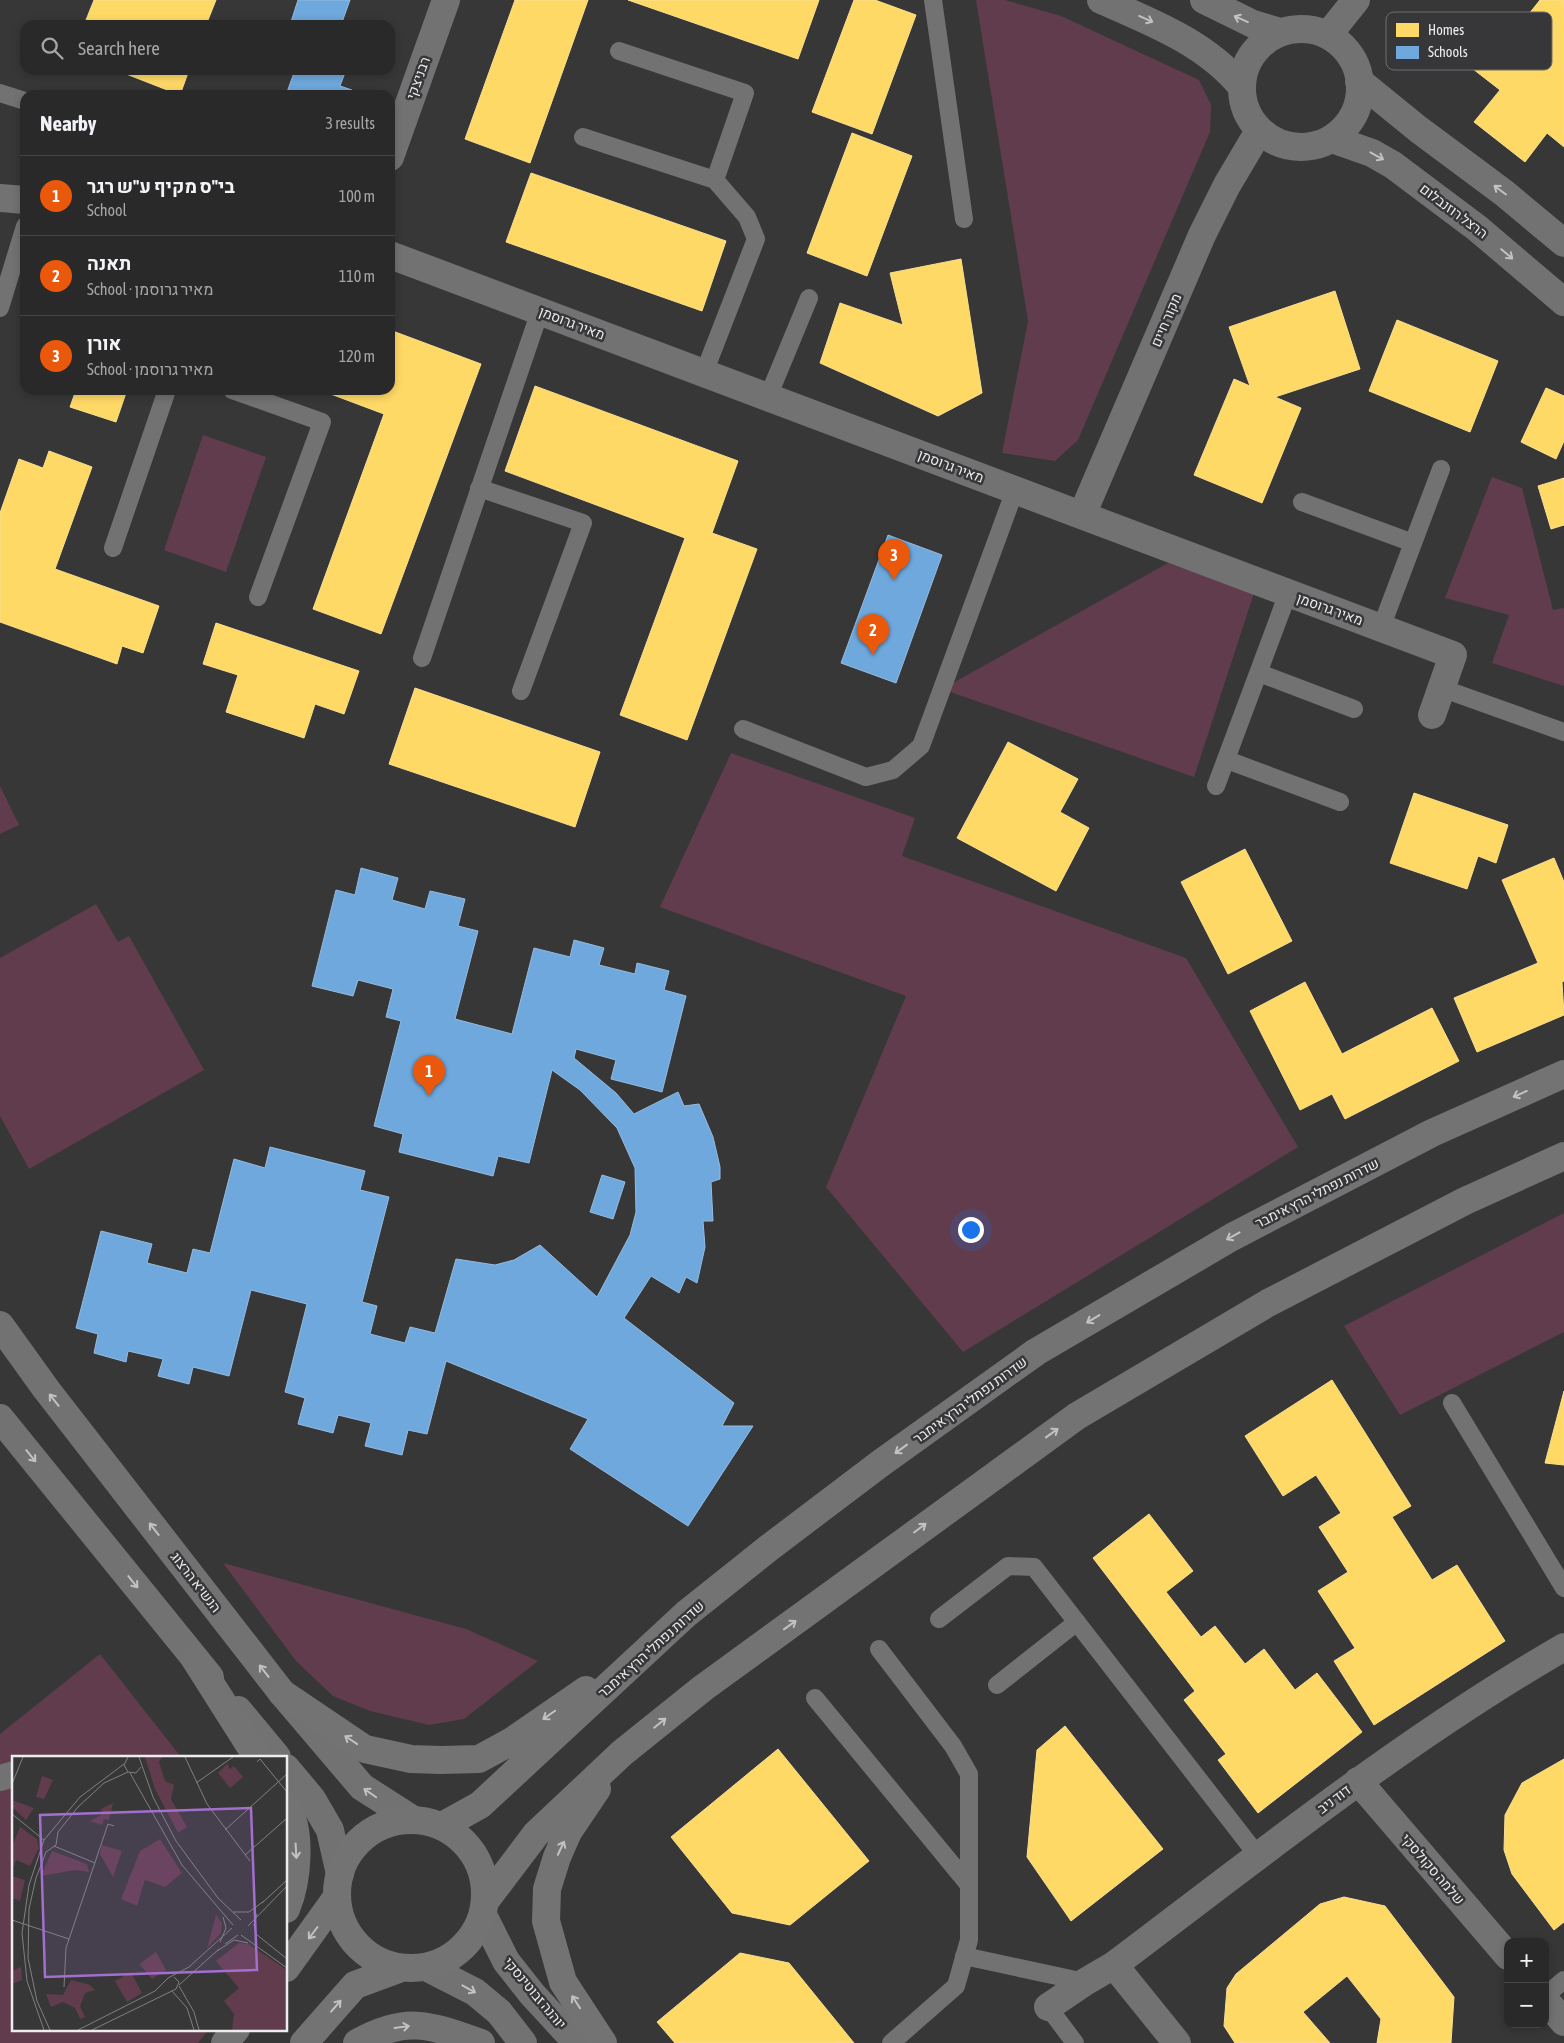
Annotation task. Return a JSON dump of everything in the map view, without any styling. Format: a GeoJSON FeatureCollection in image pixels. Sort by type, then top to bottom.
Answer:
{"type":"FeatureCollection","features":[{"type":"Feature","properties":{"kind":"main road","name":"שדרות נפתלי הרץ אימבר"},"geometry":{"type":"LineString","coordinates":[[442,1826],[480,1805],[686,1614],[770,1546],[881,1463],[1036,1352],[1232,1237],[1432,1132],[1564,1074]]}},
{"type":"Feature","properties":{"kind":"main road"},"geometry":{"type":"LineString","coordinates":[[304,2043],[355,1985],[414,1967],[445,1961],[462,1949],[474,1933],[484,1908],[536,1834],[622,1753],[703,1688],[1077,1416],[1268,1303],[1465,1201],[1564,1156]]}},
{"type":"Feature","properties":{"kind":"main road"},"geometry":{"type":"LineString","coordinates":[[282,1693],[365,1750],[411,1759],[479,1759],[512,1741],[661,1638]]}},
{"type":"Feature","properties":{"kind":"main road"},"geometry":{"type":"LineString","coordinates":[[195,1658],[256,1756]]}},
{"type":"Feature","properties":{"kind":"main road"},"geometry":{"type":"LineString","coordinates":[[603,2043],[563,1982],[546,1921],[547,1889],[556,1857],[568,1832],[622,1753]]}},
{"type":"Feature","properties":{"kind":"main road"},"geometry":{"type":"LineString","coordinates":[[288,1811],[295,1834],[297,1864],[288,1901]]}},
{"type":"Feature","properties":{"kind":"main road"},"geometry":{"type":"LineString","coordinates":[[288,1965],[339,1885],[348,1856],[359,1840],[375,1829],[393,1821],[412,1819],[442,1826],[461,1838],[476,1856],[484,1878],[484,1908]]}},
{"type":"Feature","properties":{"kind":"main road"},"geometry":{"type":"LineString","coordinates":[[339,1885],[342,1923],[356,1944],[377,1960],[414,1967]]}},
{"type":"Feature","properties":{"kind":"main road"},"geometry":{"type":"LineString","coordinates":[[357,2043],[377,2032],[404,2025],[432,2026],[481,2043]]}},
{"type":"Feature","properties":{"kind":"main road"},"geometry":{"type":"LineString","coordinates":[[223,2043],[229,2030]]}},
{"type":"Feature","properties":{"kind":"main road"},"geometry":{"type":"LineString","coordinates":[[223,2043],[235,2030]]}},
{"type":"Feature","properties":{"kind":"street","name":"רבניצקי"},"geometry":{"type":"LineString","coordinates":[[395,143],[446,0]]}},
{"type":"Feature","properties":{"kind":"street"},"geometry":{"type":"LineString","coordinates":[[1101,0],[1150,21],[1205,51],[1220,62],[1241,86]]}},
{"type":"Feature","properties":{"kind":"street"},"geometry":{"type":"LineString","coordinates":[[1204,0],[1253,24],[1280,32]]}},
{"type":"Feature","properties":{"kind":"street"},"geometry":{"type":"LineString","coordinates":[[1328,35],[1356,0]]}},
{"type":"Feature","properties":{"kind":"street"},"geometry":{"type":"LineString","coordinates":[[1296,29],[1312,30],[1328,35],[1349,54],[1356,67],[1359,81],[1359,98],[1354,114],[1345,128],[1332,139],[1314,146],[1295,148],[1275,142],[1259,131],[1249,118],[1243,102],[1241,86],[1245,68],[1253,53],[1265,41],[1280,32],[1296,29]]}},
{"type":"Feature","properties":{"kind":"street"},"geometry":{"type":"LineString","coordinates":[[1359,81],[1504,193],[1564,243]]}},
{"type":"Feature","properties":{"kind":"street","name":"מקור חיים"},"geometry":{"type":"LineString","coordinates":[[1082,515],[1202,235],[1227,185],[1259,131]]}},
{"type":"Feature","properties":{"kind":"street","name":"הרצל רוזנבלום"},"geometry":{"type":"LineString","coordinates":[[1332,139],[1372,153],[1393,165],[1477,228],[1564,302]]}},
{"type":"Feature","properties":{"kind":"street"},"geometry":{"type":"LineString","coordinates":[[0,198],[20,200]]}},
{"type":"Feature","properties":{"kind":"street","name":"מאיר גרוסמן"},"geometry":{"type":"LineString","coordinates":[[395,257],[1453,655],[1432,715]]}},
{"type":"Feature","properties":{"kind":"street","name":"הנשיא הרצוג"},"geometry":{"type":"LineString","coordinates":[[0,1325],[52,1397],[282,1693],[362,1787],[412,1819]]}},
{"type":"Feature","properties":{"kind":"street"},"geometry":{"type":"LineString","coordinates":[[0,1418],[276,1756]]}},
{"type":"Feature","properties":{"kind":"street","name":"דוד ניב"},"geometry":{"type":"LineString","coordinates":[[1048,2007],[1084,1982],[1114,1965],[1358,1781],[1524,1670],[1564,1647]]}},
{"type":"Feature","properties":{"kind":"street"},"geometry":{"type":"LineString","coordinates":[[288,1770],[312,1799],[330,1830],[339,1885]]}},
{"type":"Feature","properties":{"kind":"street","name":"שלמה סקולסקי"},"geometry":{"type":"LineString","coordinates":[[1358,1781],[1504,1951]]}},
{"type":"Feature","properties":{"kind":"street","name":"יוהנה זבוטינסקי"},"geometry":{"type":"LineString","coordinates":[[484,1908],[506,1961],[532,1994],[577,2043]]}},
{"type":"Feature","properties":{"kind":"street"},"geometry":{"type":"LineString","coordinates":[[1114,1965],[1178,2043]]}},
{"type":"Feature","properties":{"kind":"street"},"geometry":{"type":"LineString","coordinates":[[414,1967],[475,1992],[499,2012],[523,2043]]}},
{"type":"Feature","properties":{"kind":"street"},"geometry":{"type":"LineString","coordinates":[[1549,2005],[1564,2022]]}},
{"type":"Feature","properties":{"kind":"lane"},"geometry":{"type":"LineString","coordinates":[[933,0],[964,219]]}},
{"type":"Feature","properties":{"kind":"lane"},"geometry":{"type":"LineString","coordinates":[[619,51],[745,92],[715,180]]}},
{"type":"Feature","properties":{"kind":"lane"},"geometry":{"type":"LineString","coordinates":[[0,93],[20,99]]}},
{"type":"Feature","properties":{"kind":"lane"},"geometry":{"type":"LineString","coordinates":[[583,138],[715,180],[748,217],[756,239],[704,373]]}},
{"type":"Feature","properties":{"kind":"lane"},"geometry":{"type":"LineString","coordinates":[[0,308],[20,242]]}},
{"type":"Feature","properties":{"kind":"lane"},"geometry":{"type":"LineString","coordinates":[[768,397],[810,298]]}},
{"type":"Feature","properties":{"kind":"lane"},"geometry":{"type":"LineString","coordinates":[[422,658],[540,311]]}},
{"type":"Feature","properties":{"kind":"lane"},"geometry":{"type":"LineString","coordinates":[[113,548],[165,395]]}},
{"type":"Feature","properties":{"kind":"lane"},"geometry":{"type":"LineString","coordinates":[[246,395],[322,422],[258,597]]}},
{"type":"Feature","properties":{"kind":"lane"},"geometry":{"type":"LineString","coordinates":[[1382,628],[1441,469]]}},
{"type":"Feature","properties":{"kind":"lane"},"geometry":{"type":"LineString","coordinates":[[479,488],[583,523],[521,691]]}},
{"type":"Feature","properties":{"kind":"lane"},"geometry":{"type":"LineString","coordinates":[[743,730],[866,777],[893,770],[921,746],[1015,490]]}},
{"type":"Feature","properties":{"kind":"lane"},"geometry":{"type":"LineString","coordinates":[[1302,502],[1413,543]]}},
{"type":"Feature","properties":{"kind":"lane"},"geometry":{"type":"LineString","coordinates":[[1216,786],[1288,593]]}},
{"type":"Feature","properties":{"kind":"lane"},"geometry":{"type":"LineString","coordinates":[[1259,673],[1354,709]]}},
{"type":"Feature","properties":{"kind":"lane"},"geometry":{"type":"LineString","coordinates":[[1441,688],[1564,732]]}},
{"type":"Feature","properties":{"kind":"lane"},"geometry":{"type":"LineString","coordinates":[[1227,760],[1340,802]]}},
{"type":"Feature","properties":{"kind":"lane"},"geometry":{"type":"LineString","coordinates":[[1452,1403],[1564,1588]]}},
{"type":"Feature","properties":{"kind":"lane"},"geometry":{"type":"LineString","coordinates":[[939,1619],[1008,1566],[1034,1567],[1258,1856]]}},
{"type":"Feature","properties":{"kind":"lane"},"geometry":{"type":"LineString","coordinates":[[996,1686],[1077,1622]]}},
{"type":"Feature","properties":{"kind":"lane"},"geometry":{"type":"LineString","coordinates":[[879,1649],[953,1746],[969,1774],[969,1940],[956,1986],[891,2043]]}},
{"type":"Feature","properties":{"kind":"lane"},"geometry":{"type":"LineString","coordinates":[[815,1698],[969,1885]]}},
{"type":"Feature","properties":{"kind":"lane"},"geometry":{"type":"LineString","coordinates":[[964,1956],[1084,1982]]}},
{"type":"Feature","properties":{"kind":"lane"},"geometry":{"type":"LineString","coordinates":[[1549,1993],[1564,1980]]}},
{"type":"Feature","properties":{"kind":"lane"},"geometry":{"type":"LineString","coordinates":[[1048,2007],[1075,2043]]}},
{"type":"Feature","properties":{"kind":"shaded area"},"geometry":{"type":"Polygon","coordinates":[[[976,0],[1005,0],[1061,16],[1199,80],[1211,105],[1210,132],[1078,440],[1055,461],[1002,453],[1028,321],[976,0]]]}},
{"type":"Feature","properties":{"kind":"shaded area"},"geometry":{"type":"Polygon","coordinates":[[[203,435],[266,457],[226,572],[164,550],[203,435]]]}},
{"type":"Feature","properties":{"kind":"shaded area"},"geometry":{"type":"Polygon","coordinates":[[[1492,477],[1522,488],[1553,610],[1564,608],[1564,686],[1492,663],[1509,615],[1445,598],[1492,477]]]}},
{"type":"Feature","properties":{"kind":"shaded area"},"geometry":{"type":"Polygon","coordinates":[[[1168,563],[1254,593],[1194,777],[942,689],[1168,563]]]}},
{"type":"Feature","properties":{"kind":"shaded area"},"geometry":{"type":"Polygon","coordinates":[[[731,753],[915,818],[902,856],[1186,958],[1298,1147],[963,1352],[826,1187],[906,996],[660,907],[731,753]]]}},
{"type":"Feature","properties":{"kind":"shaded area"},"geometry":{"type":"Polygon","coordinates":[[[0,786],[19,825],[0,834],[0,786]]]}},
{"type":"Feature","properties":{"kind":"shaded area"},"geometry":{"type":"Polygon","coordinates":[[[96,904],[118,942],[129,936],[204,1070],[29,1169],[0,1116],[0,958],[96,904]]]}},
{"type":"Feature","properties":{"kind":"shaded area"},"geometry":{"type":"Polygon","coordinates":[[[1564,1213],[1564,1332],[1400,1415],[1344,1326],[1564,1213]]]}},
{"type":"Feature","properties":{"kind":"shaded area"},"geometry":{"type":"Polygon","coordinates":[[[223,1563],[466,1629],[538,1661],[464,1719],[429,1725],[370,1711],[333,1696],[296,1661],[223,1563]]]}},
{"type":"Feature","properties":{"kind":"shaded area"},"geometry":{"type":"Polygon","coordinates":[[[100,1654],[180,1756],[12,1756],[12,2030],[208,2030],[198,2043],[0,2043],[0,1734],[100,1654]]]}},
{"type":"Feature","properties":{"kind":"building: Homes"},"geometry":{"type":"Polygon","coordinates":[[[94,0],[216,0],[208,20],[86,20],[94,0]]]}},
{"type":"Feature","properties":{"kind":"building: Homes"},"geometry":{"type":"Polygon","coordinates":[[[515,0],[588,0],[530,163],[465,139],[515,0]]]}},
{"type":"Feature","properties":{"kind":"building: Homes"},"geometry":{"type":"Polygon","coordinates":[[[628,0],[819,0],[798,59],[628,0]]]}},
{"type":"Feature","properties":{"kind":"building: Homes"},"geometry":{"type":"Polygon","coordinates":[[[854,0],[875,0],[916,15],[872,134],[812,112],[854,0]]]}},
{"type":"Feature","properties":{"kind":"building: Homes"},"geometry":{"type":"Polygon","coordinates":[[[1540,0],[1564,0],[1564,147],[1547,133],[1525,162],[1474,122],[1500,90],[1474,70],[1552,70],[1552,12],[1530,12],[1540,0]]]}},
{"type":"Feature","properties":{"kind":"building: Homes"},"geometry":{"type":"Polygon","coordinates":[[[129,75],[187,75],[182,90],[167,90],[129,75]]]}},
{"type":"Feature","properties":{"kind":"building: Homes"},"geometry":{"type":"Polygon","coordinates":[[[852,133],[912,156],[867,276],[807,253],[852,133]]]}},
{"type":"Feature","properties":{"kind":"building: Homes"},"geometry":{"type":"Polygon","coordinates":[[[531,173],[726,241],[702,311],[506,242],[531,173]]]}},
{"type":"Feature","properties":{"kind":"building: Homes"},"geometry":{"type":"Polygon","coordinates":[[[961,259],[982,393],[938,416],[820,363],[840,303],[903,325],[890,273],[961,259]]]}},
{"type":"Feature","properties":{"kind":"building: Homes"},"geometry":{"type":"Polygon","coordinates":[[[1335,291],[1360,369],[1275,397],[1301,408],[1262,503],[1194,475],[1234,379],[1250,386],[1229,327],[1335,291]]]}},
{"type":"Feature","properties":{"kind":"building: Homes"},"geometry":{"type":"Polygon","coordinates":[[[1397,320],[1498,361],[1470,432],[1369,391],[1397,320]]]}},
{"type":"Feature","properties":{"kind":"building: Homes"},"geometry":{"type":"Polygon","coordinates":[[[395,332],[481,364],[381,634],[313,609],[384,414],[333,395],[395,395],[395,332]]]}},
{"type":"Feature","properties":{"kind":"building: Homes"},"geometry":{"type":"Polygon","coordinates":[[[535,386],[738,461],[712,533],[757,549],[687,740],[620,715],[685,538],[505,471],[535,386]]]}},
{"type":"Feature","properties":{"kind":"building: Homes"},"geometry":{"type":"Polygon","coordinates":[[[1546,388],[1564,396],[1564,441],[1556,459],[1521,442],[1546,388]]]}},
{"type":"Feature","properties":{"kind":"building: Homes"},"geometry":{"type":"Polygon","coordinates":[[[74,395],[125,395],[116,422],[70,407],[74,395]]]}},
{"type":"Feature","properties":{"kind":"building: Homes"},"geometry":{"type":"Polygon","coordinates":[[[49,451],[92,467],[55,569],[159,606],[143,653],[122,646],[117,664],[0,622],[0,513],[19,459],[43,468],[49,451]]]}},
{"type":"Feature","properties":{"kind":"building: Homes"},"geometry":{"type":"Polygon","coordinates":[[[1564,478],[1564,525],[1551,529],[1538,486],[1564,478]]]}},
{"type":"Feature","properties":{"kind":"building: Homes"},"geometry":{"type":"Polygon","coordinates":[[[216,623],[359,671],[344,714],[315,704],[304,738],[226,712],[238,675],[203,664],[216,623]]]}},
{"type":"Feature","properties":{"kind":"building: Homes"},"geometry":{"type":"Polygon","coordinates":[[[415,688],[600,752],[575,827],[389,764],[415,688]]]}},
{"type":"Feature","properties":{"kind":"building: Homes"},"geometry":{"type":"Polygon","coordinates":[[[1008,742],[1078,779],[1060,812],[1089,828],[1056,891],[957,838],[1008,742]]]}},
{"type":"Feature","properties":{"kind":"building: Homes"},"geometry":{"type":"Polygon","coordinates":[[[1414,793],[1508,825],[1496,863],[1478,856],[1467,889],[1390,863],[1414,793]]]}},
{"type":"Feature","properties":{"kind":"building: Homes"},"geometry":{"type":"Polygon","coordinates":[[[1245,849],[1292,941],[1228,974],[1181,882],[1245,849]]]}},
{"type":"Feature","properties":{"kind":"building: Homes"},"geometry":{"type":"Polygon","coordinates":[[[1554,858],[1564,882],[1564,981],[1562,982],[1564,1015],[1477,1052],[1454,998],[1538,963],[1502,880],[1554,858]]]}},
{"type":"Feature","properties":{"kind":"building: Homes"},"geometry":{"type":"Polygon","coordinates":[[[1305,982],[1342,1054],[1432,1008],[1459,1061],[1345,1119],[1332,1094],[1300,1110],[1250,1011],[1305,982]]]}},
{"type":"Feature","properties":{"kind":"building: Homes"},"geometry":{"type":"Polygon","coordinates":[[[1332,1380],[1411,1506],[1392,1517],[1432,1580],[1457,1565],[1505,1641],[1374,1725],[1334,1661],[1355,1648],[1318,1591],[1348,1572],[1319,1527],[1341,1513],[1316,1475],[1283,1496],[1245,1436],[1332,1380]]]}},
{"type":"Feature","properties":{"kind":"building: Homes"},"geometry":{"type":"Polygon","coordinates":[[[1564,1391],[1564,1465],[1545,1463],[1564,1391]]]}},
{"type":"Feature","properties":{"kind":"building: Homes"},"geometry":{"type":"Polygon","coordinates":[[[1149,1514],[1193,1571],[1166,1592],[1201,1637],[1215,1626],[1245,1664],[1264,1649],[1295,1690],[1317,1673],[1362,1732],[1258,1813],[1218,1760],[1226,1754],[1184,1700],[1195,1691],[1093,1558],[1149,1514]]]}},
{"type":"Feature","properties":{"kind":"building: Homes"},"geometry":{"type":"Polygon","coordinates":[[[1065,1726],[1163,1849],[1071,1921],[1027,1857],[1037,1750],[1065,1726]]]}},
{"type":"Feature","properties":{"kind":"building: Homes"},"geometry":{"type":"Polygon","coordinates":[[[778,1749],[869,1861],[790,1925],[732,1913],[671,1837],[778,1749]]]}},
{"type":"Feature","properties":{"kind":"building: Homes"},"geometry":{"type":"Polygon","coordinates":[[[1564,1759],[1564,1922],[1554,1930],[1512,1874],[1504,1850],[1505,1815],[1522,1783],[1564,1759]]]}},
{"type":"Feature","properties":{"kind":"building: Homes"},"geometry":{"type":"Polygon","coordinates":[[[1344,1897],[1385,1906],[1454,1997],[1451,2043],[1377,2043],[1381,2019],[1347,1976],[1303,2012],[1330,2043],[1235,2043],[1224,2026],[1227,1988],[1236,1974],[1320,1904],[1344,1897]]]}},
{"type":"Feature","properties":{"kind":"building: Homes"},"geometry":{"type":"Polygon","coordinates":[[[740,1953],[789,1963],[854,2043],[675,2043],[657,2022],[740,1953]]]}},
{"type":"Feature","properties":{"kind":"building: Schools"},"geometry":{"type":"Polygon","coordinates":[[[298,0],[350,0],[343,20],[292,20],[298,0]]]}},
{"type":"Feature","properties":{"kind":"building: Schools"},"geometry":{"type":"Polygon","coordinates":[[[293,75],[344,75],[340,86],[352,90],[288,90],[293,75]]]}},
{"type":"Feature","properties":{"kind":"building: Schools"},"geometry":{"type":"Polygon","coordinates":[[[888,535],[942,555],[896,683],[841,663],[888,535]]]}},
{"type":"Feature","properties":{"kind":"building: Schools"},"geometry":{"type":"Polygon","coordinates":[[[361,868],[398,878],[392,900],[425,909],[430,891],[465,899],[458,926],[478,931],[455,1019],[512,1034],[534,948],[570,957],[574,940],[604,948],[599,965],[635,974],[637,963],[669,971],[664,990],[686,996],[662,1092],[611,1079],[616,1060],[576,1049],[574,1058],[616,1093],[634,1114],[678,1092],[684,1106],[699,1104],[713,1137],[720,1167],[720,1179],[711,1182],[713,1221],[703,1221],[705,1247],[697,1283],[686,1277],[679,1293],[651,1276],[624,1318],[734,1403],[722,1426],[753,1426],[688,1526],[570,1449],[588,1419],[446,1361],[427,1434],[408,1430],[402,1455],[365,1446],[371,1423],[338,1415],[333,1433],[298,1424],[305,1398],[285,1392],[307,1304],[251,1290],[229,1376],[193,1367],[189,1384],[158,1376],[163,1359],[128,1351],[126,1362],[94,1353],[98,1334],[76,1328],[101,1231],[152,1244],[147,1263],[187,1273],[193,1249],[210,1253],[234,1159],[265,1168],[270,1147],[365,1171],[360,1190],[389,1197],[362,1302],[377,1306],[370,1334],[405,1343],[410,1327],[435,1333],[456,1259],[495,1265],[514,1260],[540,1245],[597,1297],[630,1235],[636,1212],[635,1168],[617,1128],[580,1090],[552,1070],[529,1163],[498,1156],[493,1176],[399,1152],[403,1134],[374,1126],[401,1021],[386,1017],[393,989],[358,980],[353,996],[312,986],[336,890],[355,895],[361,868]]]}},
{"type":"Feature","properties":{"kind":"building: Schools"},"geometry":{"type":"Polygon","coordinates":[[[602,1175],[625,1182],[613,1219],[590,1212],[602,1175]]]}},
{"type":"Feature","properties":{"kind":"place","name":"אורן"},"geometry":{"type":"Point","coordinates":[894,580]}},
{"type":"Feature","properties":{"kind":"place","name":"תאנה"},"geometry":{"type":"Point","coordinates":[873,655]}},
{"type":"Feature","properties":{"kind":"place","name":"בי\"ס מקיף ע\"ש רגר"},"geometry":{"type":"Point","coordinates":[429,1096]}}]}
